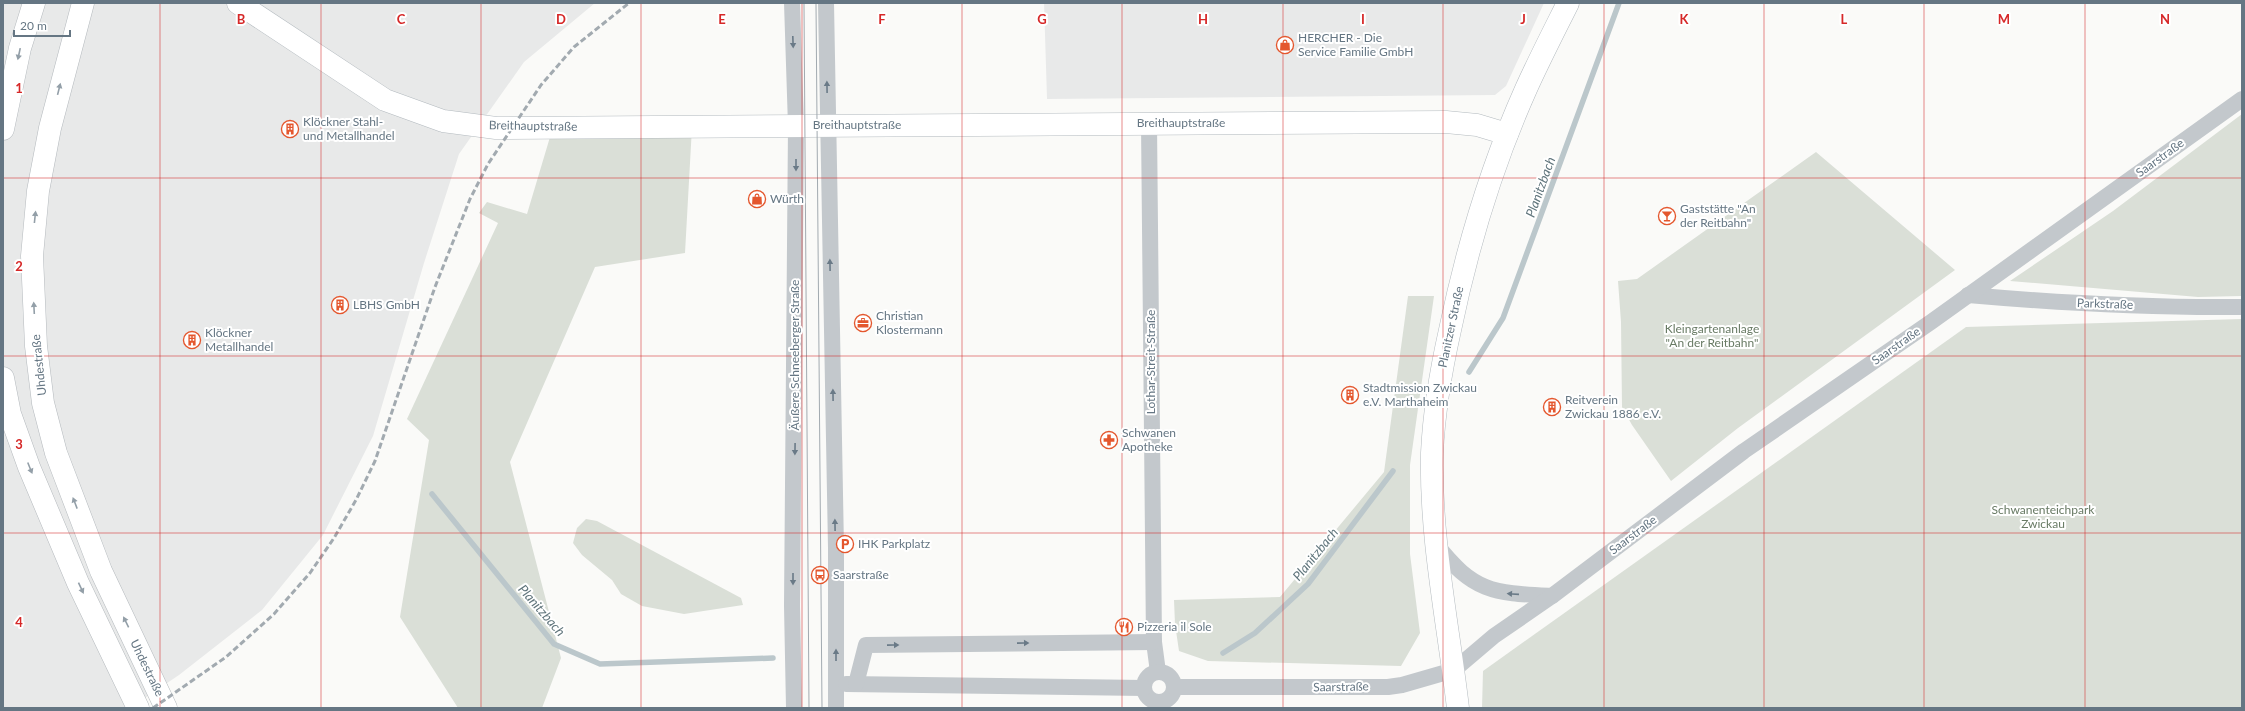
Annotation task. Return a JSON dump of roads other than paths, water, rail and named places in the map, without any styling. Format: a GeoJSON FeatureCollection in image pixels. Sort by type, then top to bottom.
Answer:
{"type":"FeatureCollection","features":[{"type":"Feature","properties":{"kind":"main road"},"geometry":{"type":"LineString","coordinates":[[3,129],[20,48],[34,3]]}},
{"type":"Feature","properties":{"kind":"main road","name":"Uhdestraße"},"geometry":{"type":"LineString","coordinates":[[82,3],[50,128],[38,191],[32,256],[36,346],[43,403],[56,453],[101,571],[166,708]]}},
{"type":"Feature","properties":{"kind":"main road","name":"Breithauptstraße"},"geometry":{"type":"LineString","coordinates":[[238,3],[385,100],[443,121],[496,128],[1446,122],[1477,125],[1507,134]]}},
{"type":"Feature","properties":{"kind":"main road","name":"Planitzer Straße"},"geometry":{"type":"LineString","coordinates":[[1458,708],[1436,544],[1433,506],[1432,453],[1435,416],[1444,360],[1469,251],[1507,134],[1526,88],[1568,3]]}},
{"type":"Feature","properties":{"kind":"main road","name":"Uhdestraße"},"geometry":{"type":"LineString","coordinates":[[3,378],[10,414],[30,467],[78,583],[138,708]]}},
{"type":"Feature","properties":{"kind":"street","name":"Äußere Schneeberger Straße"},"geometry":{"type":"LineString","coordinates":[[792,3],[796,126],[792,606],[794,708]]}},
{"type":"Feature","properties":{"kind":"street"},"geometry":{"type":"LineString","coordinates":[[826,3],[836,540],[836,708]]}},
{"type":"Feature","properties":{"kind":"street","name":"Saarstraße"},"geometry":{"type":"LineString","coordinates":[[1174,687],[1388,687],[1402,685],[1454,670],[1494,636],[1552,596],[1744,451],[1968,295],[2242,99]]}},
{"type":"Feature","properties":{"kind":"street","name":"Lothar-Streit-Straße"},"geometry":{"type":"LineString","coordinates":[[1149,123],[1154,642],[1158,672]]}},
{"type":"Feature","properties":{"kind":"street","name":"Parkstraße"},"geometry":{"type":"LineString","coordinates":[[1968,295],[2055,302],[2242,307]]}},
{"type":"Feature","properties":{"kind":"street"},"geometry":{"type":"LineString","coordinates":[[1436,544],[1451,564],[1476,584],[1503,593],[1552,596]]}},
{"type":"Feature","properties":{"kind":"street"},"geometry":{"type":"LineString","coordinates":[[856,684],[866,645],[1154,642]]}},
{"type":"Feature","properties":{"kind":"street"},"geometry":{"type":"LineString","coordinates":[[1158,672],[1170,676],[1174,687],[1168,700],[1159,705],[1147,697],[1144,688],[1147,679],[1158,672]]}},
{"type":"Feature","properties":{"kind":"street"},"geometry":{"type":"LineString","coordinates":[[836,684],[1144,688]]}},
{"type":"Feature","properties":{"kind":"waterway","name":"Planitzbach"},"geometry":{"type":"LineString","coordinates":[[1469,372],[1503,318],[1619,3]]}},
{"type":"Feature","properties":{"kind":"waterway","name":"Planitzbach"},"geometry":{"type":"LineString","coordinates":[[1223,653],[1255,633],[1308,584],[1393,471]]}},
{"type":"Feature","properties":{"kind":"waterway","name":"Planitzbach"},"geometry":{"type":"LineString","coordinates":[[432,494],[554,644],[600,664],[773,658]]}},
{"type":"Feature","properties":{"kind":"tram line"},"geometry":{"type":"LineString","coordinates":[[804,3],[809,708]]}},
{"type":"Feature","properties":{"kind":"tram line"},"geometry":{"type":"LineString","coordinates":[[816,3],[822,708]]}},
{"type":"Feature","properties":{"kind":"railway"},"geometry":{"type":"LineString","coordinates":[[153,708],[226,657],[274,614],[310,573],[334,538],[356,500],[375,461],[435,287],[470,199],[488,164],[541,85],[574,47],[629,3]]}},
{"type":"Feature","properties":{"kind":"place","name":"HERCHER - Die Service Familie GmbH"},"geometry":{"type":"Point","coordinates":[1285,45]}},
{"type":"Feature","properties":{"kind":"place","name":"Klöckner Stahl- und Metallhandel"},"geometry":{"type":"Point","coordinates":[290,129]}},
{"type":"Feature","properties":{"kind":"place","name":"Würth"},"geometry":{"type":"Point","coordinates":[757,199]}},
{"type":"Feature","properties":{"kind":"place","name":"Gaststätte \"An der Reitbahn\""},"geometry":{"type":"Point","coordinates":[1667,216]}},
{"type":"Feature","properties":{"kind":"place","name":"LBHS GmbH"},"geometry":{"type":"Point","coordinates":[340,305]}},
{"type":"Feature","properties":{"kind":"place","name":"Christian Klostermann"},"geometry":{"type":"Point","coordinates":[863,323]}},
{"type":"Feature","properties":{"kind":"place","name":"Klöckner Metallhandel"},"geometry":{"type":"Point","coordinates":[192,340]}},
{"type":"Feature","properties":{"kind":"place","name":"Stadtmission Zwickau e.V. Marthaheim"},"geometry":{"type":"Point","coordinates":[1350,395]}},
{"type":"Feature","properties":{"kind":"place","name":"Reitverein Zwickau 1886 e.V."},"geometry":{"type":"Point","coordinates":[1552,407]}},
{"type":"Feature","properties":{"kind":"place","name":"Schwanen Apotheke"},"geometry":{"type":"Point","coordinates":[1109,440]}},
{"type":"Feature","properties":{"kind":"place","name":"IHK Parkplatz"},"geometry":{"type":"Point","coordinates":[845,544]}},
{"type":"Feature","properties":{"kind":"place","name":"Saarstraße"},"geometry":{"type":"Point","coordinates":[820,575]}},
{"type":"Feature","properties":{"kind":"place","name":"Pizzeria il Sole"},"geometry":{"type":"Point","coordinates":[1124,627]}},
{"type":"Feature","properties":{"kind":"park label","name":"Kleingartenanlage \"An der Reitbahn\""},"geometry":{"type":"Point","coordinates":[1712,336]}},
{"type":"Feature","properties":{"kind":"park label","name":"Schwanenteichpark Zwickau"},"geometry":{"type":"Point","coordinates":[2043,517]}}]}
